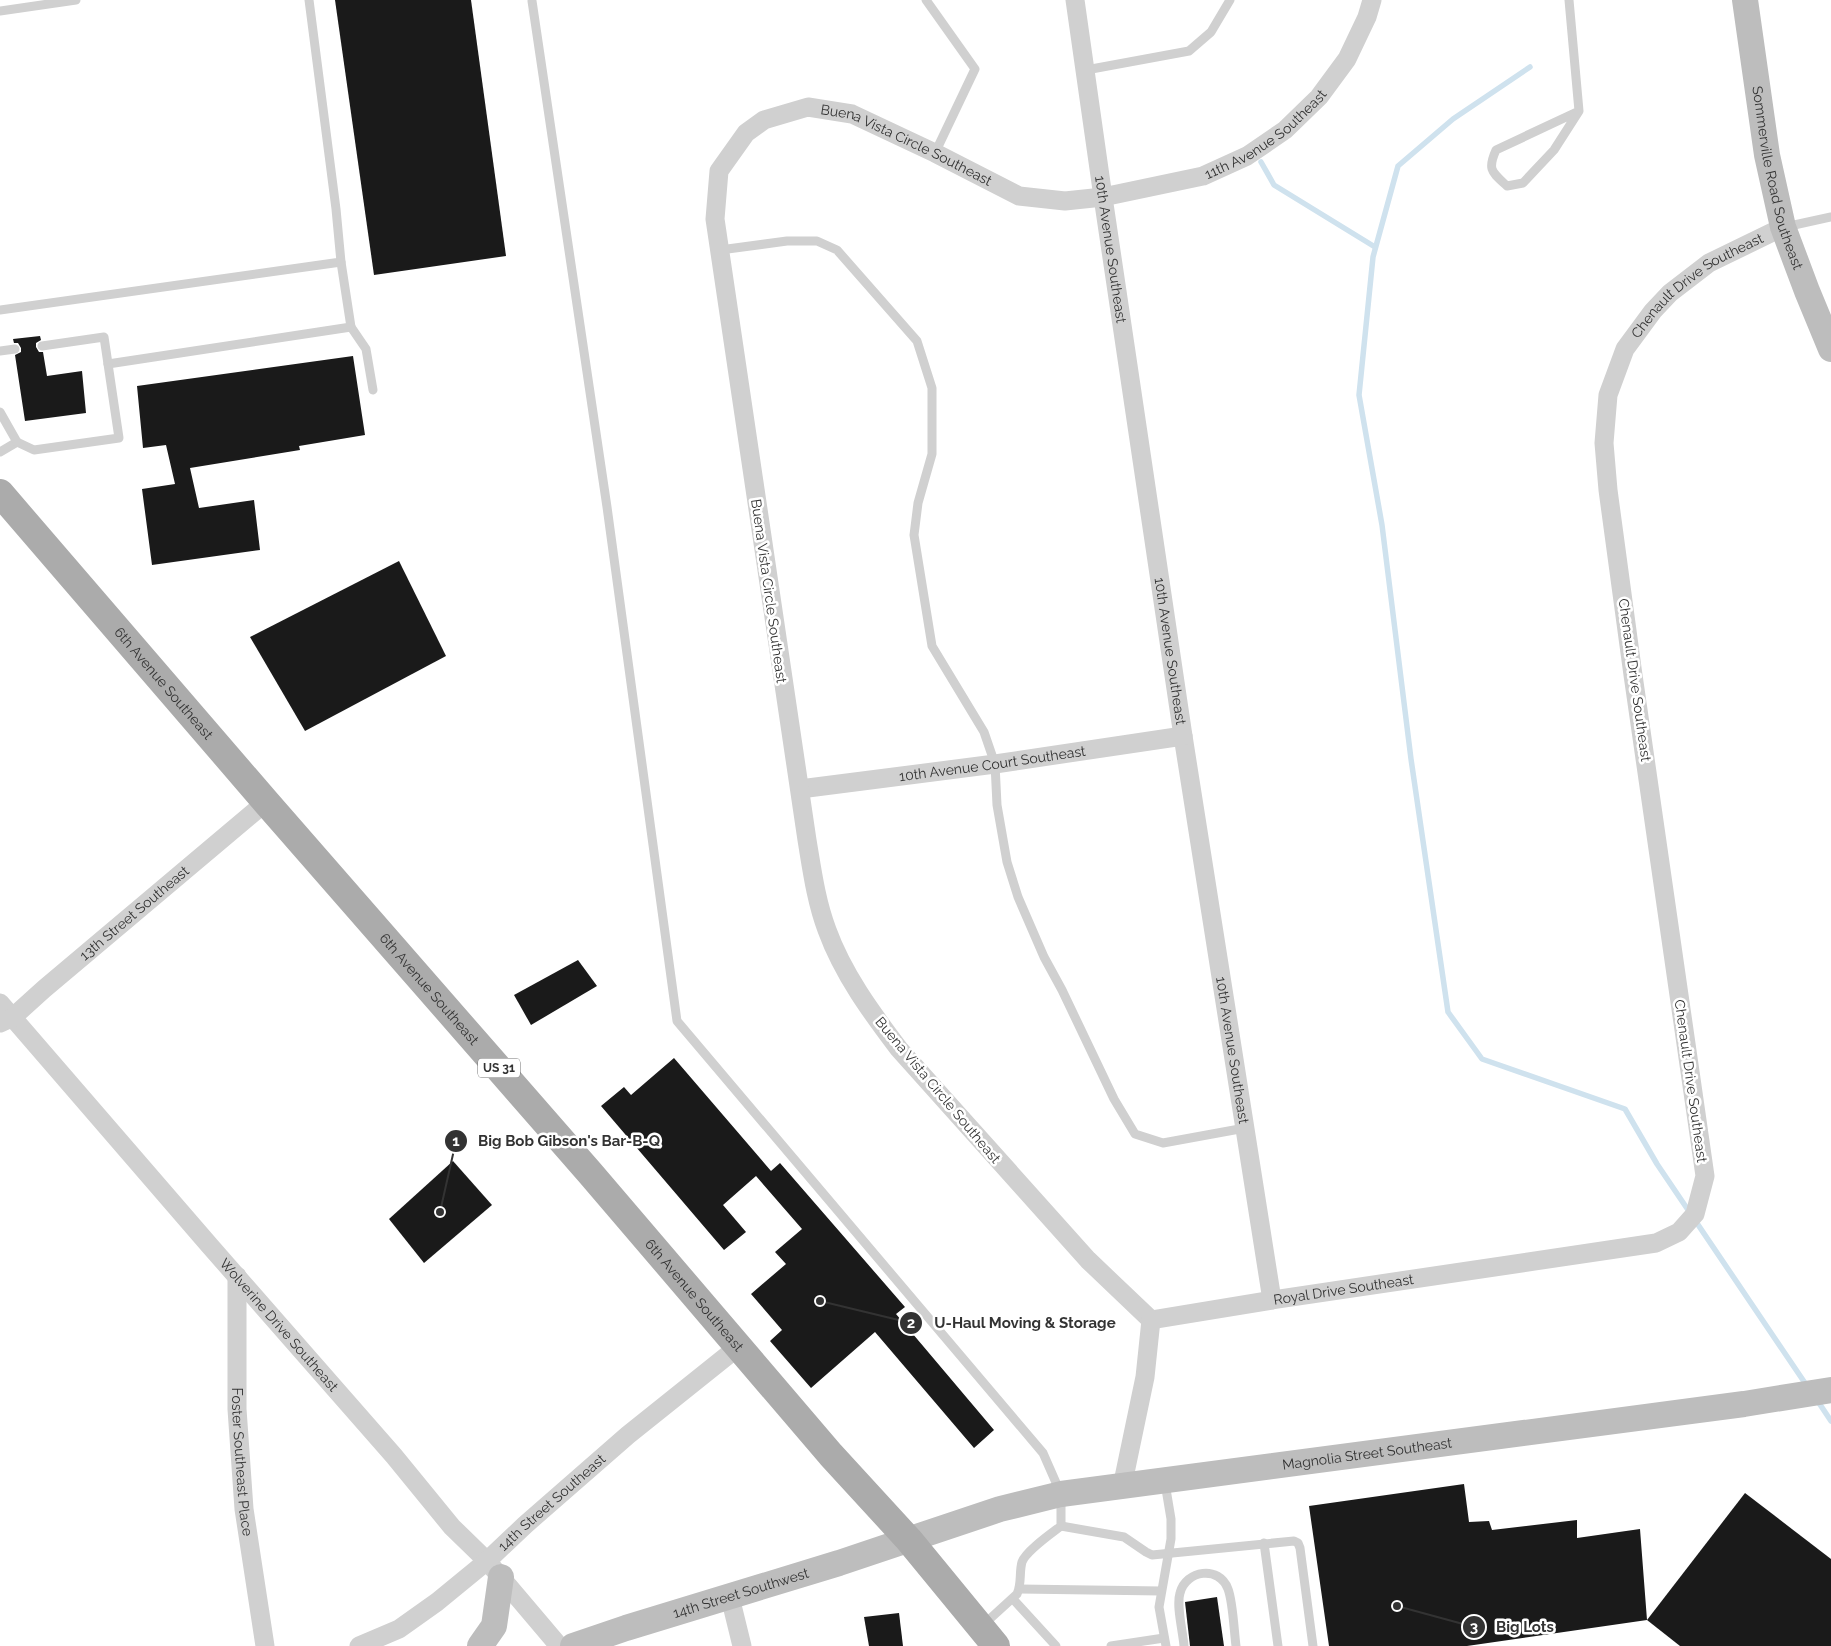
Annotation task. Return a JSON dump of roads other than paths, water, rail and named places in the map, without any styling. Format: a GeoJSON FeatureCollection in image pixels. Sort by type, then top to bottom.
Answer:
{"type":"FeatureCollection","features":[{"type":"Feature","properties":{"kind":"main road","name":"6th Avenue Southeast"},"geometry":{"type":"LineString","coordinates":[[0,493],[266,802],[571,1151],[738,1347],[909,1540],[988,1636]]}},
{"type":"Feature","properties":{"kind":"street","name":"10th Avenue Southeast"},"geometry":{"type":"LineString","coordinates":[[1075,0],[1184,736],[1272,1300]]}},
{"type":"Feature","properties":{"kind":"street","name":"11th Avenue Southeast"},"geometry":{"type":"LineString","coordinates":[[1103,197],[1203,176],[1247,156],[1285,130],[1319,97],[1347,60],[1367,17],[1372,0]]}},
{"type":"Feature","properties":{"kind":"street","name":"Sommerville Road Southeast"},"geometry":{"type":"LineString","coordinates":[[1745,0],[1767,155],[1783,227],[1831,349]]}},
{"type":"Feature","properties":{"kind":"street","name":"Buena Vista Circle Southeast"},"geometry":{"type":"LineString","coordinates":[[1103,197],[1065,201],[1019,196],[935,153],[852,114],[808,107],[764,120],[746,134],[719,171],[714,219],[781,672],[815,886],[827,930],[847,972],[871,1012],[899,1049],[1088,1260],[1151,1320]]}},
{"type":"Feature","properties":{"kind":"street","name":"Chenault Drive Southeast"},"geometry":{"type":"LineString","coordinates":[[1695,1214],[1705,1176],[1608,490],[1604,443],[1608,395],[1625,350],[1653,311],[1670,293],[1708,263],[1783,227]]}},
{"type":"Feature","properties":{"kind":"street","name":"10th Avenue Court Southeast"},"geometry":{"type":"LineString","coordinates":[[800,789],[995,764],[1184,736]]}},
{"type":"Feature","properties":{"kind":"street","name":"13th Street Southeast"},"geometry":{"type":"LineString","coordinates":[[6,1020],[266,802]]}},
{"type":"Feature","properties":{"kind":"street","name":"Wolverine Drive Southeast"},"geometry":{"type":"LineString","coordinates":[[0,1002],[6,1020],[237,1276],[394,1456],[452,1528],[494,1569],[560,1646]]}},
{"type":"Feature","properties":{"kind":"street","name":"Royal Drive Southeast"},"geometry":{"type":"LineString","coordinates":[[1151,1320],[1272,1300],[1656,1243],[1679,1232],[1695,1214]]}},
{"type":"Feature","properties":{"kind":"street","name":"Foster Southeast Place"},"geometry":{"type":"LineString","coordinates":[[237,1276],[237,1409],[244,1509],[265,1646]]}},
{"type":"Feature","properties":{"kind":"street"},"geometry":{"type":"LineString","coordinates":[[1122,1487],[1145,1378],[1151,1320]]}},
{"type":"Feature","properties":{"kind":"street","name":"14th Street Southeast"},"geometry":{"type":"LineString","coordinates":[[360,1646],[399,1629],[437,1602],[494,1569],[525,1525],[628,1435],[738,1347]]}},
{"type":"Feature","properties":{"kind":"street","name":"Magnolia Street Southeast"},"geometry":{"type":"LineString","coordinates":[[909,1540],[1000,1509],[1061,1494],[1744,1404],[1831,1390]]}},
{"type":"Feature","properties":{"kind":"street","name":"14th Street Southwest"},"geometry":{"type":"LineString","coordinates":[[573,1646],[909,1540]]}},
{"type":"Feature","properties":{"kind":"street"},"geometry":{"type":"LineString","coordinates":[[480,1646],[494,1626],[494,1569]]}},
{"type":"Feature","properties":{"kind":"street"},"geometry":{"type":"LineString","coordinates":[[730,1597],[742,1646]]}},
{"type":"Feature","properties":{"kind":"lane"},"geometry":{"type":"LineString","coordinates":[[0,11],[76,0]]}},
{"type":"Feature","properties":{"kind":"lane"},"geometry":{"type":"LineString","coordinates":[[309,0],[341,262],[351,327],[366,349],[373,390]]}},
{"type":"Feature","properties":{"kind":"lane"},"geometry":{"type":"LineString","coordinates":[[536,0],[532,0],[607,507],[677,1021],[1043,1452],[1061,1494],[1061,1526],[1023,1560],[1020,1589],[988,1636]]}},
{"type":"Feature","properties":{"kind":"lane"},"geometry":{"type":"LineString","coordinates":[[926,0],[975,69],[935,153]]}},
{"type":"Feature","properties":{"kind":"lane"},"geometry":{"type":"LineString","coordinates":[[1086,70],[1189,51],[1211,32],[1230,0]]}},
{"type":"Feature","properties":{"kind":"lane"},"geometry":{"type":"LineString","coordinates":[[1569,0],[1579,111],[1554,150],[1523,182],[1507,186],[1492,173],[1491,163],[1496,150],[1579,111]]}},
{"type":"Feature","properties":{"kind":"lane"},"geometry":{"type":"LineString","coordinates":[[1783,227],[1831,217]]}},
{"type":"Feature","properties":{"kind":"lane"},"geometry":{"type":"LineString","coordinates":[[720,250],[788,241],[817,240],[837,250],[917,341],[932,388],[932,454],[918,503],[914,535],[932,646],[984,732],[995,764],[998,806],[1007,862],[1018,897],[1044,957],[1062,990],[1114,1099],[1135,1134],[1163,1142],[1245,1128]]}},
{"type":"Feature","properties":{"kind":"lane"},"geometry":{"type":"LineString","coordinates":[[0,310],[341,262]]}},
{"type":"Feature","properties":{"kind":"lane"},"geometry":{"type":"LineString","coordinates":[[108,364],[351,327]]}},
{"type":"Feature","properties":{"kind":"lane"},"geometry":{"type":"LineString","coordinates":[[0,412],[18,442],[34,450],[120,438],[104,336],[42,346]]}},
{"type":"Feature","properties":{"kind":"lane"},"geometry":{"type":"LineString","coordinates":[[0,351],[15,349]]}},
{"type":"Feature","properties":{"kind":"lane"},"geometry":{"type":"LineString","coordinates":[[0,452],[18,442]]}},
{"type":"Feature","properties":{"kind":"lane"},"geometry":{"type":"LineString","coordinates":[[1111,1646],[1165,1642],[1160,1607],[1161,1590],[1171,1540],[1171,1519],[1165,1481]]}},
{"type":"Feature","properties":{"kind":"lane"},"geometry":{"type":"LineString","coordinates":[[1061,1526],[1124,1537],[1152,1555],[1294,1541],[1300,1548],[1313,1646]]}},
{"type":"Feature","properties":{"kind":"lane"},"geometry":{"type":"LineString","coordinates":[[1264,1543],[1278,1646]]}},
{"type":"Feature","properties":{"kind":"lane"},"geometry":{"type":"LineString","coordinates":[[1184,1646],[1178,1599],[1180,1591],[1185,1582],[1192,1576],[1209,1573],[1217,1575],[1228,1590],[1236,1646]]}},
{"type":"Feature","properties":{"kind":"lane"},"geometry":{"type":"LineString","coordinates":[[1020,1589],[1161,1590]]}},
{"type":"Feature","properties":{"kind":"lane"},"geometry":{"type":"LineString","coordinates":[[1013,1598],[1056,1646]]}},
{"type":"Feature","properties":{"kind":"waterway"},"geometry":{"type":"LineString","coordinates":[[1530,67],[1453,119],[1398,166],[1373,257],[1359,395],[1382,525],[1411,759],[1448,1012],[1482,1059],[1625,1109],[1657,1164],[1807,1386]]}},
{"type":"Feature","properties":{"kind":"waterway"},"geometry":{"type":"LineString","coordinates":[[1261,162],[1274,185],[1375,247]]}},
{"type":"Feature","properties":{"kind":"waterway"},"geometry":{"type":"LineString","coordinates":[[1817,1400],[1831,1421]]}},
{"type":"Feature","properties":{"kind":"place","name":"Big Bob Gibson's Bar-B-Q"},"geometry":{"type":"Point","coordinates":[440,1212]}},
{"type":"Feature","properties":{"kind":"place","name":"U-Haul Moving & Storage"},"geometry":{"type":"Point","coordinates":[820,1301]}},
{"type":"Feature","properties":{"kind":"place","name":"Big Lots"},"geometry":{"type":"Point","coordinates":[1397,1606]}}]}
